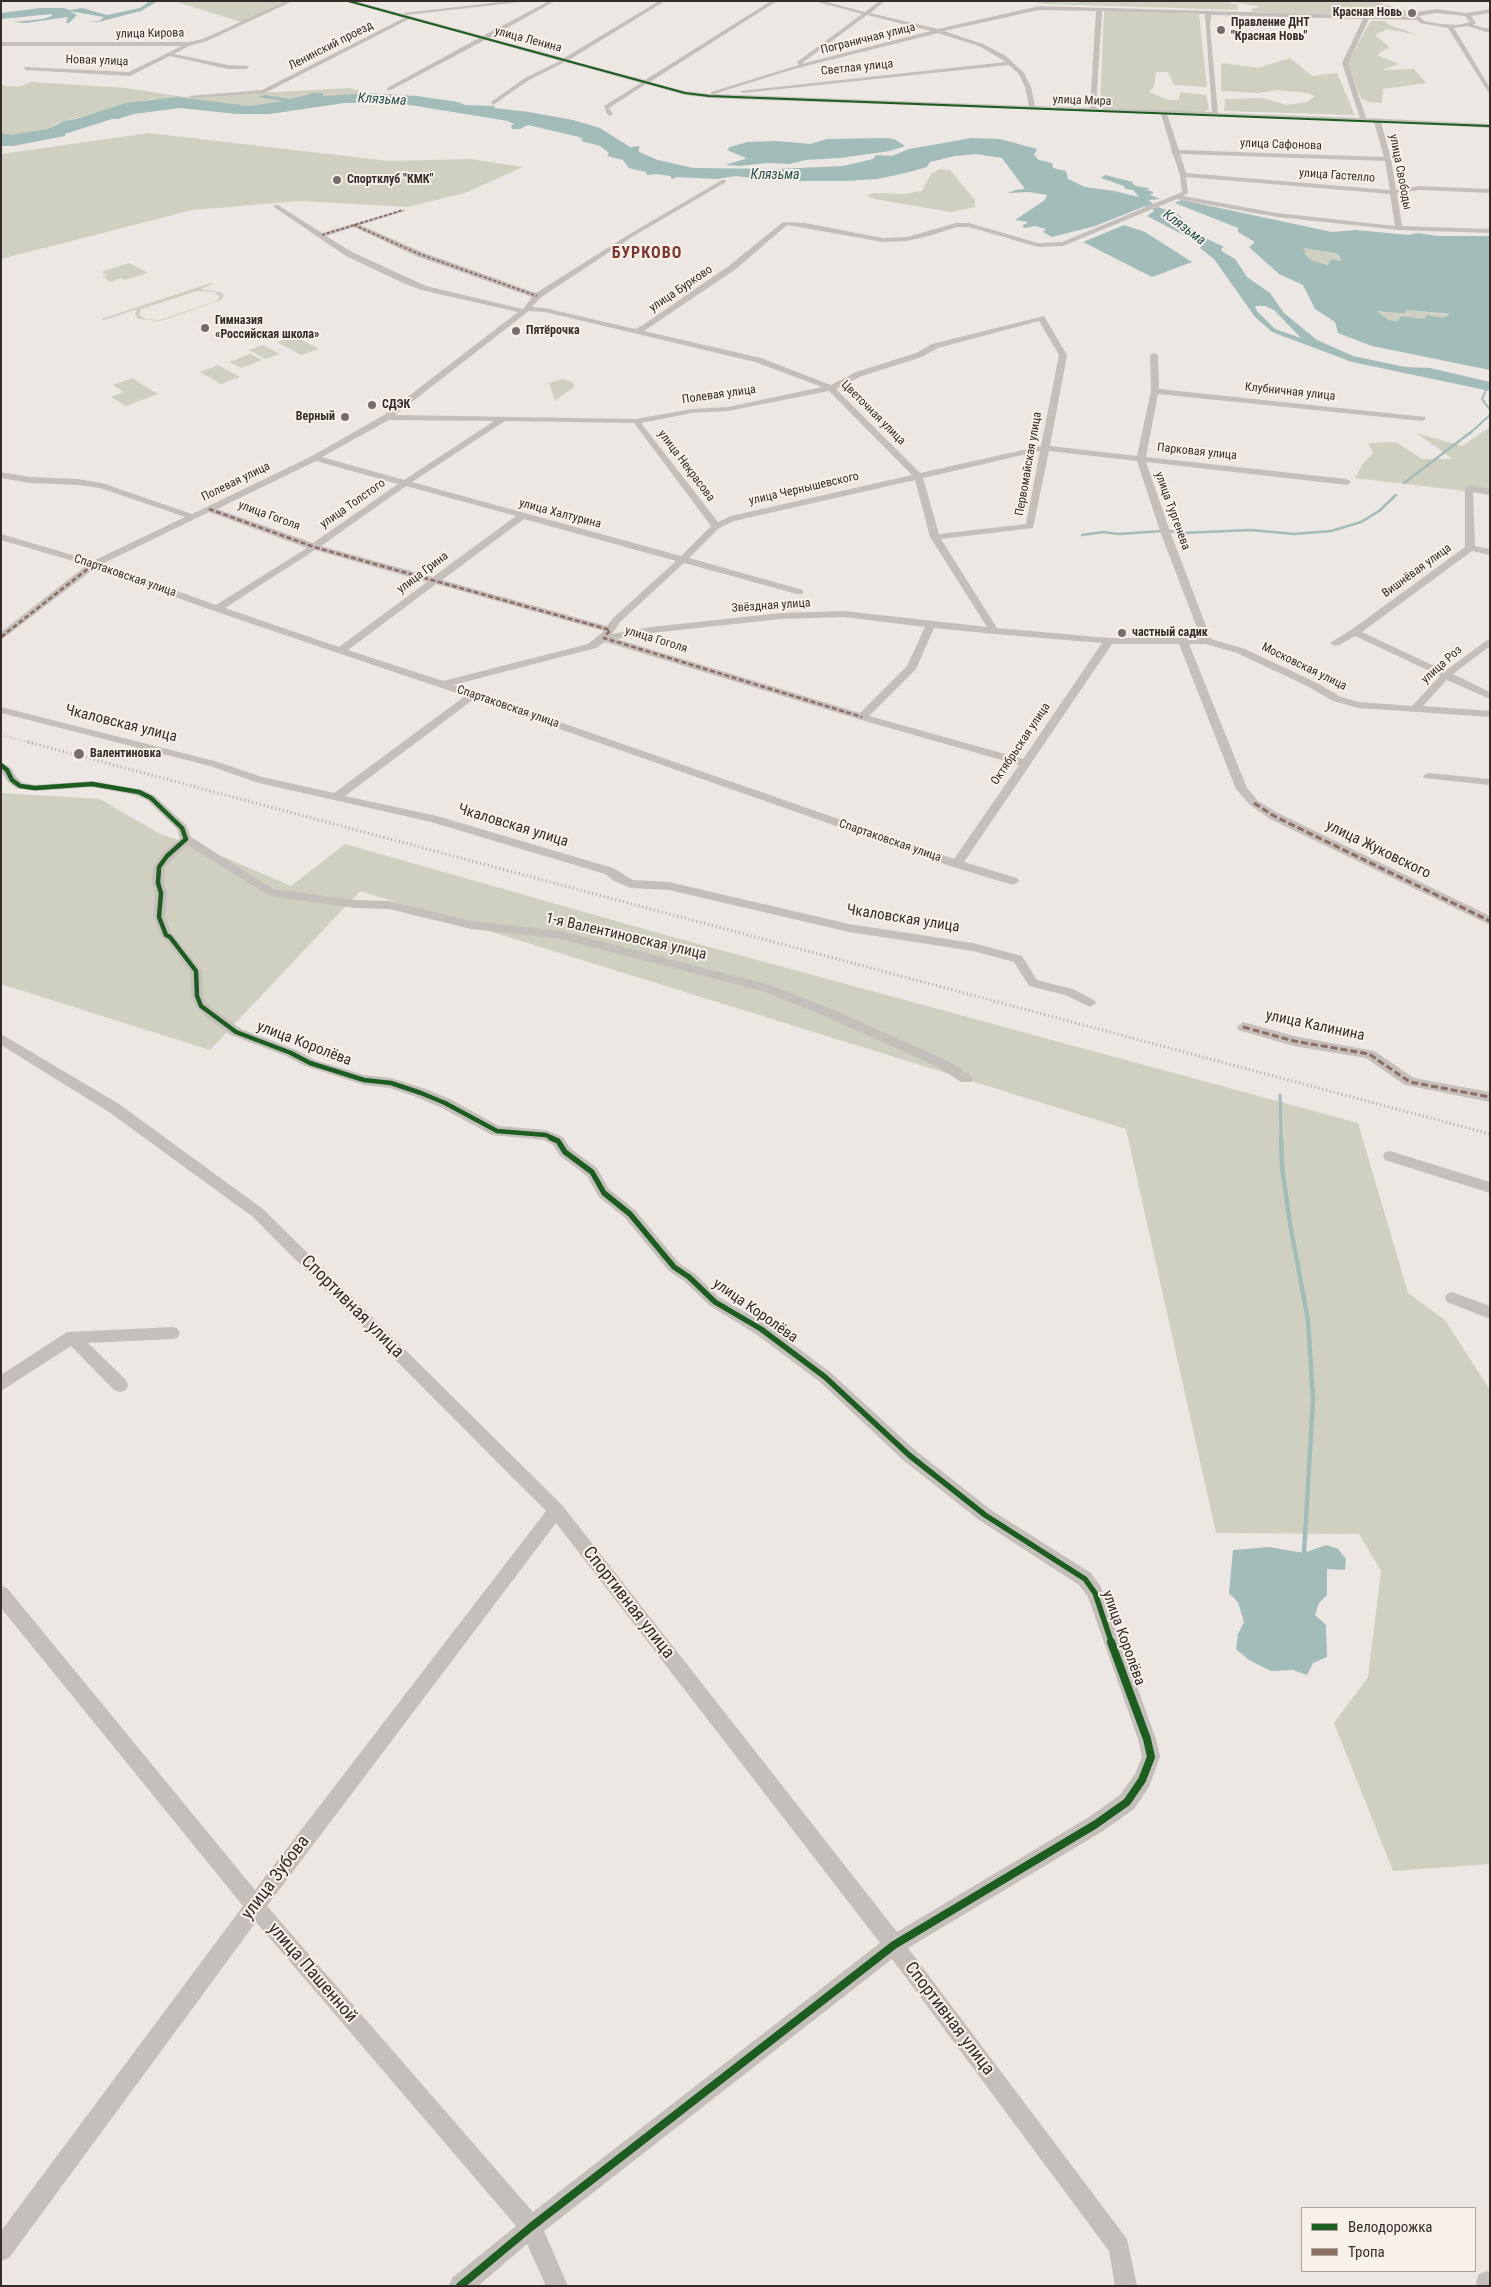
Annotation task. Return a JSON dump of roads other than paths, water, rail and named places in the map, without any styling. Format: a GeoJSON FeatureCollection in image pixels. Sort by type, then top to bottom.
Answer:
{"type":"FeatureCollection","features":[{"type":"Feature","properties":{"kind":"street","name":"улица Кирова"},"geometry":{"type":"LineString","coordinates":[[1,44],[189,44],[205,40],[291,1]]}},
{"type":"Feature","properties":{"kind":"street","name":"улица Ленина"},"geometry":{"type":"LineString","coordinates":[[348,1],[647,83],[704,95]]}},
{"type":"Feature","properties":{"kind":"street"},"geometry":{"type":"LineString","coordinates":[[461,1],[471,7]]}},
{"type":"Feature","properties":{"kind":"street"},"geometry":{"type":"LineString","coordinates":[[396,14],[527,1]]}},
{"type":"Feature","properties":{"kind":"street"},"geometry":{"type":"LineString","coordinates":[[389,90],[553,1]]}},
{"type":"Feature","properties":{"kind":"street"},"geometry":{"type":"LineString","coordinates":[[492,103],[527,79],[565,60],[663,1]]}},
{"type":"Feature","properties":{"kind":"street"},"geometry":{"type":"LineString","coordinates":[[610,114],[606,107],[775,1]]}},
{"type":"Feature","properties":{"kind":"street"},"geometry":{"type":"LineString","coordinates":[[816,1],[938,31],[980,45],[1011,63],[1021,73],[1028,87],[1033,109]]}},
{"type":"Feature","properties":{"kind":"street"},"geometry":{"type":"LineString","coordinates":[[792,68],[884,1]]}},
{"type":"Feature","properties":{"kind":"street"},"geometry":{"type":"LineString","coordinates":[[1423,6],[1431,11]]}},
{"type":"Feature","properties":{"kind":"street","name":"Пограничная улица"},"geometry":{"type":"LineString","coordinates":[[704,95],[792,68],[1039,8],[1417,19],[1431,25],[1450,27],[1482,21]]}},
{"type":"Feature","properties":{"kind":"street"},"geometry":{"type":"LineString","coordinates":[[1093,111],[1099,10]]}},
{"type":"Feature","properties":{"kind":"street"},"geometry":{"type":"LineString","coordinates":[[1417,19],[1416,16],[1419,13],[1431,11],[1466,15],[1490,11]]}},
{"type":"Feature","properties":{"kind":"street"},"geometry":{"type":"LineString","coordinates":[[1210,13],[1208,15],[1207,27],[1215,115]]}},
{"type":"Feature","properties":{"kind":"street"},"geometry":{"type":"LineString","coordinates":[[1466,15],[1471,23],[1490,31]]}},
{"type":"Feature","properties":{"kind":"street"},"geometry":{"type":"LineString","coordinates":[[1364,120],[1345,63],[1367,17]]}},
{"type":"Feature","properties":{"kind":"street","name":"Ленинский проезд"},"geometry":{"type":"LineString","coordinates":[[263,92],[408,18]]}},
{"type":"Feature","properties":{"kind":"street"},"geometry":{"type":"LineString","coordinates":[[1450,27],[1490,92]]}},
{"type":"Feature","properties":{"kind":"street","name":"Новая улица"},"geometry":{"type":"LineString","coordinates":[[26,68],[130,74],[171,55],[189,44]]}},
{"type":"Feature","properties":{"kind":"street"},"geometry":{"type":"LineString","coordinates":[[171,55],[228,68],[246,67]]}},
{"type":"Feature","properties":{"kind":"street","name":"Светлая улица"},"geometry":{"type":"LineString","coordinates":[[704,95],[1011,63]]}},
{"type":"Feature","properties":{"kind":"street"},"geometry":{"type":"LineString","coordinates":[[192,96],[263,92]]}},
{"type":"Feature","properties":{"kind":"street","name":"улица Мира"},"geometry":{"type":"LineString","coordinates":[[704,95],[1033,109],[1377,120],[1490,126]]}},
{"type":"Feature","properties":{"kind":"street"},"geometry":{"type":"LineString","coordinates":[[1164,113],[1174,152],[1183,175],[1185,193],[1177,196]]}},
{"type":"Feature","properties":{"kind":"street"},"geometry":{"type":"LineString","coordinates":[[1458,124],[1490,118]]}},
{"type":"Feature","properties":{"kind":"street","name":"улица Свободы"},"geometry":{"type":"LineString","coordinates":[[1377,120],[1388,159],[1399,228]]}},
{"type":"Feature","properties":{"kind":"street","name":"улица Сафонова"},"geometry":{"type":"LineString","coordinates":[[1174,152],[1310,158],[1388,159]]}},
{"type":"Feature","properties":{"kind":"street","name":"улица Гастелло"},"geometry":{"type":"LineString","coordinates":[[1183,175],[1393,192],[1419,188],[1490,191]]}},
{"type":"Feature","properties":{"kind":"street"},"geometry":{"type":"LineString","coordinates":[[526,310],[537,296],[630,236],[724,181]]}},
{"type":"Feature","properties":{"kind":"street"},"geometry":{"type":"LineString","coordinates":[[1177,196],[1277,216],[1399,228],[1490,231]]}},
{"type":"Feature","properties":{"kind":"street","name":"улица Бурково"},"geometry":{"type":"LineString","coordinates":[[636,331],[646,327],[733,267],[785,223],[806,225],[883,240],[907,239],[928,235],[956,225],[969,225],[1038,245],[1063,244],[1177,196]]}},
{"type":"Feature","properties":{"kind":"street"},"geometry":{"type":"LineString","coordinates":[[276,206],[366,263],[410,283],[526,310],[545,310],[636,331]]}},
{"type":"Feature","properties":{"kind":"street"},"geometry":{"type":"LineString","coordinates":[[322,235],[403,210]]}},
{"type":"Feature","properties":{"kind":"street"},"geometry":{"type":"LineString","coordinates":[[354,225],[419,254],[537,296]]}},
{"type":"Feature","properties":{"kind":"street","name":"Полевая улица"},"geometry":{"type":"LineString","coordinates":[[1,637],[94,564],[315,458],[387,417],[526,310]]}},
{"type":"Feature","properties":{"kind":"street","name":"Полевая улица"},"geometry":{"type":"LineString","coordinates":[[387,417],[636,421],[692,411],[728,409],[831,388],[859,374],[919,355],[935,346],[1041,318]]}},
{"type":"Feature","properties":{"kind":"street","name":"Первомайская улица"},"geometry":{"type":"LineString","coordinates":[[935,538],[1030,526],[1063,355],[1041,318]]}},
{"type":"Feature","properties":{"kind":"street","name":"Цветочная улица"},"geometry":{"type":"LineString","coordinates":[[636,331],[758,360],[831,388],[918,476],[935,538],[994,631]]}},
{"type":"Feature","properties":{"kind":"street","name":"улица Тургенева"},"geometry":{"type":"LineString","coordinates":[[1154,355],[1155,391],[1141,459],[1207,641]]}},
{"type":"Feature","properties":{"kind":"street","name":"Клубничная улица"},"geometry":{"type":"LineString","coordinates":[[1155,391],[1422,419]]}},
{"type":"Feature","properties":{"kind":"street","name":"улица Толстого"},"geometry":{"type":"LineString","coordinates":[[217,609],[314,547],[403,484],[504,419]]}},
{"type":"Feature","properties":{"kind":"street","name":"улица Некрасова"},"geometry":{"type":"LineString","coordinates":[[636,421],[716,526]]}},
{"type":"Feature","properties":{"kind":"street","name":"Парковая улица"},"geometry":{"type":"LineString","coordinates":[[1044,448],[1347,482]]}},
{"type":"Feature","properties":{"kind":"street","name":"улица Чернышевского"},"geometry":{"type":"LineString","coordinates":[[607,634],[616,620],[716,526],[731,518],[1044,448]]}},
{"type":"Feature","properties":{"kind":"street","name":"улица Халтурина"},"geometry":{"type":"LineString","coordinates":[[315,458],[403,484],[800,592]]}},
{"type":"Feature","properties":{"kind":"street"},"geometry":{"type":"LineString","coordinates":[[1,475],[30,480],[78,482],[102,486],[193,517]]}},
{"type":"Feature","properties":{"kind":"street","name":"Вишнёвая улица"},"geometry":{"type":"LineString","coordinates":[[1335,643],[1355,632],[1470,548],[1469,488],[1490,492]]}},
{"type":"Feature","properties":{"kind":"street","name":"улица Гоголя"},"geometry":{"type":"LineString","coordinates":[[209,509],[314,547],[433,580],[862,717],[1025,763]]}},
{"type":"Feature","properties":{"kind":"street","name":"улица Грина"},"geometry":{"type":"LineString","coordinates":[[340,651],[433,580],[522,516]]}},
{"type":"Feature","properties":{"kind":"street","name":"Спартаковская улица"},"geometry":{"type":"LineString","coordinates":[[1,538],[94,564],[217,609],[473,695],[957,864],[1013,881]]}},
{"type":"Feature","properties":{"kind":"street"},"geometry":{"type":"LineString","coordinates":[[1470,548],[1490,552]]}},
{"type":"Feature","properties":{"kind":"street","name":"Звёздная улица"},"geometry":{"type":"LineString","coordinates":[[441,685],[592,646],[607,634],[781,616],[844,614],[931,625],[1109,641]]}},
{"type":"Feature","properties":{"kind":"street"},"geometry":{"type":"LineString","coordinates":[[862,717],[912,667],[931,625]]}},
{"type":"Feature","properties":{"kind":"street"},"geometry":{"type":"LineString","coordinates":[[1355,632],[1490,696]]}},
{"type":"Feature","properties":{"kind":"street","name":"Московская улица"},"geometry":{"type":"LineString","coordinates":[[1109,641],[1207,641],[1241,651],[1313,685],[1336,699],[1358,705],[1490,714]]}},
{"type":"Feature","properties":{"kind":"street","name":"Октябрьская улица"},"geometry":{"type":"LineString","coordinates":[[957,864],[1109,641]]}},
{"type":"Feature","properties":{"kind":"street","name":"улица Роз"},"geometry":{"type":"LineString","coordinates":[[1414,710],[1447,674],[1490,641]]}},
{"type":"Feature","properties":{"kind":"street","name":"улица Жуковского"},"geometry":{"type":"LineString","coordinates":[[1183,642],[1242,789],[1254,803],[1274,816],[1490,921]]}},
{"type":"Feature","properties":{"kind":"street"},"geometry":{"type":"LineString","coordinates":[[336,797],[473,695]]}},
{"type":"Feature","properties":{"kind":"street","name":"Чкаловская улица"},"geometry":{"type":"LineString","coordinates":[[1,710],[214,764],[259,780],[433,819],[609,871],[632,884],[669,886],[849,928],[973,947],[1018,959],[1033,983],[1069,992],[1090,1003]]}},
{"type":"Feature","properties":{"kind":"street"},"geometry":{"type":"LineString","coordinates":[[1,766],[20,786],[35,788],[92,784],[139,792],[151,798],[182,828],[186,839]]}},
{"type":"Feature","properties":{"kind":"street"},"geometry":{"type":"LineString","coordinates":[[1428,776],[1490,782]]}},
{"type":"Feature","properties":{"kind":"street","name":"1-я Валентиновская улица"},"geometry":{"type":"LineString","coordinates":[[186,839],[270,892],[355,904],[389,905],[471,925],[560,935],[770,989],[945,1064],[966,1079]]}},
{"type":"Feature","properties":{"kind":"street","name":"улица Королёва"},"geometry":{"type":"LineString","coordinates":[[186,839],[167,856],[159,867],[158,883],[161,893],[159,917],[166,934],[196,971],[197,996],[201,1006],[236,1032],[292,1052],[310,1063],[364,1080],[391,1083],[420,1093],[445,1103],[497,1131],[546,1135],[558,1141],[565,1152],[592,1172],[604,1193],[630,1214],[674,1267],[689,1277],[715,1302],[761,1329],[825,1378],[909,1455],[985,1515],[1085,1579],[1095,1593],[1147,1739],[1150,1757],[1142,1780],[1127,1802],[1096,1824],[894,1945],[531,2226],[460,2286]]}},
{"type":"Feature","properties":{"kind":"street","name":"улица Калинина"},"geometry":{"type":"LineString","coordinates":[[1243,1027],[1294,1041],[1369,1054],[1410,1082],[1490,1097]]}},
{"type":"Feature","properties":{"kind":"street","name":"Спортивная улица"},"geometry":{"type":"LineString","coordinates":[[1,1039],[114,1108],[258,1213],[556,1510],[894,1945],[1119,2247],[1126,2286]]}},
{"type":"Feature","properties":{"kind":"street"},"geometry":{"type":"LineString","coordinates":[[1390,1156],[1490,1188]]}},
{"type":"Feature","properties":{"kind":"street"},"geometry":{"type":"LineString","coordinates":[[1452,1298],[1490,1312]]}},
{"type":"Feature","properties":{"kind":"street"},"geometry":{"type":"LineString","coordinates":[[1,1384],[72,1337],[172,1334]]}},
{"type":"Feature","properties":{"kind":"street"},"geometry":{"type":"LineString","coordinates":[[72,1337],[120,1385]]}},
{"type":"Feature","properties":{"kind":"street","name":"улица Зубова"},"geometry":{"type":"LineString","coordinates":[[1,2250],[255,1906],[556,1510]]}},
{"type":"Feature","properties":{"kind":"street","name":"улица Пашенной"},"geometry":{"type":"LineString","coordinates":[[1,1594],[255,1906],[531,2226],[557,2286]]}},
{"type":"Feature","properties":{"kind":"water"},"geometry":{"type":"Polygon","coordinates":[[[150,1],[158,1],[141,11],[98,22],[88,22],[99,21],[104,17],[69,11],[77,15],[69,23],[66,23],[68,17],[26,23],[14,22],[43,19],[52,16],[52,14],[1,19],[1,13],[40,8],[64,8],[70,10],[82,8],[107,15],[140,8],[150,1]]]}},
{"type":"Feature","properties":{"kind":"water","name":"Клязьма"},"geometry":{"type":"Polygon","coordinates":[[[310,93],[323,93],[324,96],[369,93],[417,96],[458,102],[465,105],[494,106],[495,108],[573,120],[600,128],[630,147],[639,146],[639,152],[658,160],[693,168],[776,169],[843,166],[873,159],[876,155],[892,156],[909,149],[972,138],[1000,139],[1037,149],[1034,155],[1039,160],[1052,163],[1053,168],[1066,171],[1068,179],[1085,187],[1139,197],[1133,190],[1125,189],[1124,186],[1101,178],[1105,175],[1133,182],[1132,184],[1140,187],[1149,188],[1147,190],[1154,192],[1150,195],[1160,199],[1149,200],[1154,205],[1143,207],[1095,226],[1052,237],[1043,232],[1046,229],[1035,226],[1024,228],[1022,226],[1028,222],[1015,220],[1045,200],[1047,195],[1029,192],[1008,193],[1025,189],[1002,158],[976,154],[955,156],[930,162],[927,167],[906,173],[877,179],[846,181],[775,181],[736,176],[717,179],[677,177],[672,179],[670,176],[647,175],[646,172],[629,168],[623,160],[607,156],[609,153],[600,146],[581,141],[583,139],[579,137],[528,125],[520,129],[512,129],[511,126],[514,124],[508,121],[398,103],[344,103],[270,114],[237,114],[180,108],[134,114],[112,119],[65,134],[65,136],[13,146],[1,146],[1,133],[9,135],[48,129],[64,121],[126,103],[177,97],[249,106],[283,101],[258,97],[266,95],[290,99],[310,93]]]}},
{"type":"Feature","properties":{"kind":"water"},"geometry":{"type":"Polygon","coordinates":[[[827,139],[894,139],[905,146],[890,151],[840,158],[806,160],[789,164],[725,165],[746,158],[727,150],[730,147],[748,142],[777,141],[810,144],[827,139]]]}},
{"type":"Feature","properties":{"kind":"water"},"geometry":{"type":"Polygon","coordinates":[[[1182,200],[1332,232],[1356,230],[1409,235],[1418,233],[1438,236],[1490,236],[1490,370],[1372,346],[1338,333],[1335,322],[1315,309],[1303,285],[1279,274],[1249,247],[1255,242],[1238,232],[1238,228],[1175,203],[1182,200]],[[1303,248],[1306,251],[1304,253],[1311,260],[1328,265],[1331,259],[1341,261],[1339,255],[1335,253],[1303,248]],[[1407,310],[1405,313],[1376,311],[1389,320],[1397,321],[1401,316],[1424,319],[1427,315],[1443,318],[1449,315],[1449,314],[1407,310]]]}},
{"type":"Feature","properties":{"kind":"water","name":"Клязьма"},"geometry":{"type":"Polygon","coordinates":[[[1158,207],[1178,214],[1197,234],[1224,247],[1221,249],[1223,252],[1235,259],[1247,277],[1270,293],[1284,313],[1317,340],[1353,356],[1405,367],[1430,368],[1490,382],[1490,391],[1352,362],[1272,332],[1255,317],[1214,259],[1201,249],[1199,243],[1147,216],[1154,211],[1152,209],[1158,207]],[[1265,306],[1255,307],[1275,329],[1301,338],[1274,310],[1265,306]]]}},
{"type":"Feature","properties":{"kind":"water"},"geometry":{"type":"Polygon","coordinates":[[[1124,225],[1145,232],[1192,262],[1152,277],[1083,242],[1124,225]]]}},
{"type":"Feature","properties":{"kind":"water"},"geometry":{"type":"Polygon","coordinates":[[[1326,1545],[1338,1549],[1346,1559],[1345,1570],[1327,1569],[1327,1595],[1319,1603],[1315,1615],[1326,1625],[1327,1657],[1313,1663],[1307,1675],[1293,1670],[1271,1671],[1249,1660],[1236,1649],[1238,1634],[1244,1622],[1238,1602],[1229,1593],[1233,1550],[1269,1547],[1304,1553],[1326,1545]]]}},
{"type":"Feature","properties":{"kind":"waterway"},"geometry":{"type":"LineString","coordinates":[[1487,388],[1482,399],[1490,410]]}},
{"type":"Feature","properties":{"kind":"waterway"},"geometry":{"type":"LineString","coordinates":[[1469,434],[1490,415]]}},
{"type":"Feature","properties":{"kind":"waterway"},"geometry":{"type":"LineString","coordinates":[[1404,483],[1471,432]]}},
{"type":"Feature","properties":{"kind":"waterway"},"geometry":{"type":"LineString","coordinates":[[1170,531],[1183,533],[1251,530],[1294,534],[1331,531],[1361,522],[1379,511],[1396,495]]}},
{"type":"Feature","properties":{"kind":"waterway"},"geometry":{"type":"LineString","coordinates":[[1082,535],[1103,532],[1118,534],[1163,531]]}},
{"type":"Feature","properties":{"kind":"waterway"},"geometry":{"type":"LineString","coordinates":[[1280,1095],[1281,1139]]}},
{"type":"Feature","properties":{"kind":"waterway"},"geometry":{"type":"LineString","coordinates":[[1281,1138],[1282,1167],[1290,1224],[1308,1320],[1313,1400],[1304,1553]]}},
{"type":"Feature","properties":{"kind":"railway"},"geometry":{"type":"LineString","coordinates":[[1,735],[32,743]]}},
{"type":"Feature","properties":{"kind":"railway"},"geometry":{"type":"LineString","coordinates":[[28,742],[1490,1134]]}},
{"type":"Feature","properties":{"kind":"place","name":"Красная Новь"},"geometry":{"type":"Point","coordinates":[1412,13]}},
{"type":"Feature","properties":{"kind":"place","name":"Правление ДНТ \"Красная Новь\""},"geometry":{"type":"Point","coordinates":[1221,30]}},
{"type":"Feature","properties":{"kind":"place","name":"Спортклуб \"КМК\""},"geometry":{"type":"Point","coordinates":[337,180]}},
{"type":"Feature","properties":{"kind":"place","name":"Гимназия «Российская школа»"},"geometry":{"type":"Point","coordinates":[205,328]}},
{"type":"Feature","properties":{"kind":"place","name":"Пятёрочка"},"geometry":{"type":"Point","coordinates":[516,331]}},
{"type":"Feature","properties":{"kind":"place","name":"СДЭК"},"geometry":{"type":"Point","coordinates":[372,405]}},
{"type":"Feature","properties":{"kind":"place","name":"Верный"},"geometry":{"type":"Point","coordinates":[345,417]}},
{"type":"Feature","properties":{"kind":"place","name":"частный садик"},"geometry":{"type":"Point","coordinates":[1122,633]}},
{"type":"Feature","properties":{"kind":"place","name":"Валентиновка"},"geometry":{"type":"Point","coordinates":[79,754]}},
{"type":"Feature","properties":{"kind":"district","name":"БУРКОВО"},"geometry":{"type":"Point","coordinates":[647,254]}}]}
